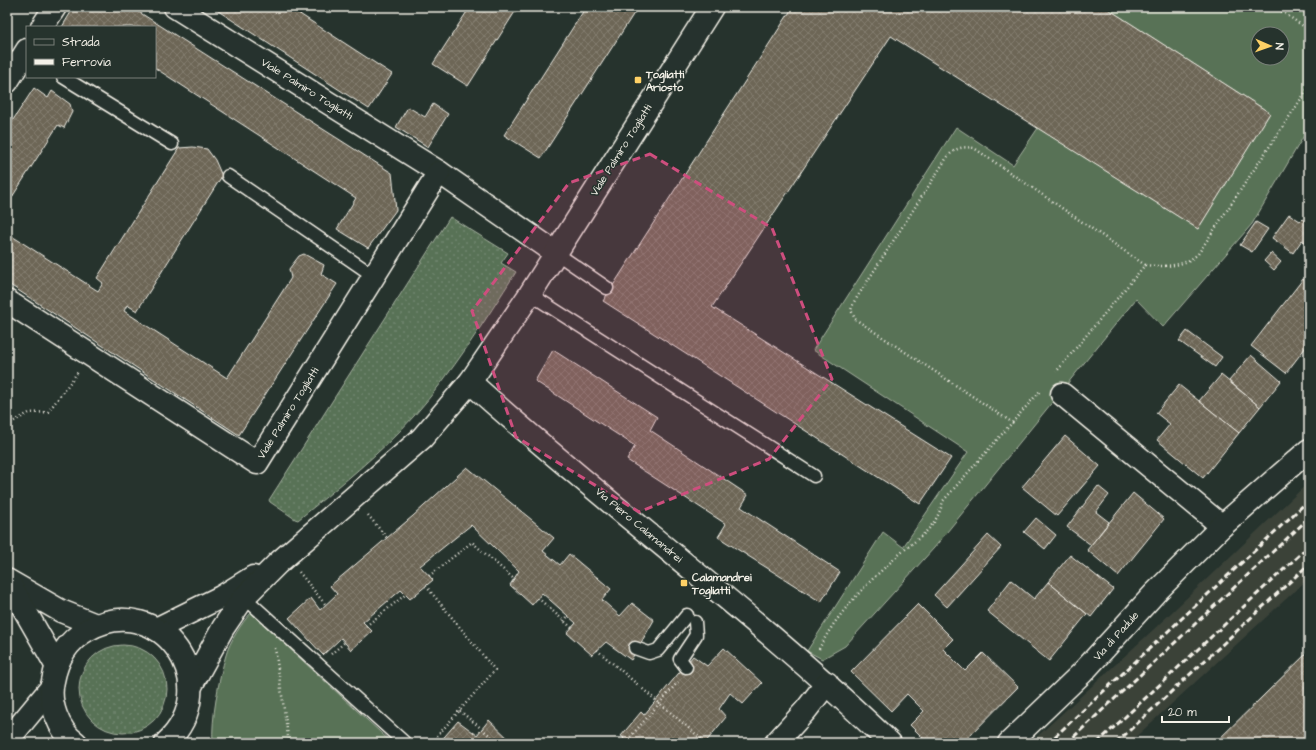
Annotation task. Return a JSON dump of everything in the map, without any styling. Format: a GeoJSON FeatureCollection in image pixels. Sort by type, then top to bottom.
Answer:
{"type":"FeatureCollection","features":[{"type":"Feature","properties":{"kind":"street"},"geometry":{"type":"LineString","coordinates":[[43,26],[55,7]]}},
{"type":"Feature","properties":{"kind":"street","name":"Viale Palmiro Togliatti"},"geometry":{"type":"LineString","coordinates":[[175,7],[439,172],[556,253]]}},
{"type":"Feature","properties":{"kind":"street","name":"Viale Palmiro Togliatti"},"geometry":{"type":"LineString","coordinates":[[191,686],[223,628],[244,597],[287,565],[422,438],[470,382],[530,294],[712,7]]}},
{"type":"Feature","properties":{"kind":"street"},"geometry":{"type":"LineString","coordinates":[[7,82],[26,53]]}},
{"type":"Feature","properties":{"kind":"street","name":"Viale Palmiro Togliatti"},"geometry":{"type":"LineString","coordinates":[[7,301],[257,463],[439,172]]}},
{"type":"Feature","properties":{"kind":"street","name":"Via Piero Calamandrei"},"geometry":{"type":"LineString","coordinates":[[470,382],[729,602],[810,668],[890,743]]}},
{"type":"Feature","properties":{"kind":"street"},"geometry":{"type":"LineString","coordinates":[[1053,386],[1222,526]]}},
{"type":"Feature","properties":{"kind":"street","name":"Via di Padule"},"geometry":{"type":"LineString","coordinates":[[1009,743],[1082,673],[1155,593],[1222,526],[1309,450]]}},
{"type":"Feature","properties":{"kind":"street","name":"Viale Palmiro Togliatti"},"geometry":{"type":"LineString","coordinates":[[156,629],[287,565]]}},
{"type":"Feature","properties":{"kind":"street"},"geometry":{"type":"LineString","coordinates":[[7,580],[61,611],[96,625]]}},
{"type":"Feature","properties":{"kind":"street"},"geometry":{"type":"LineString","coordinates":[[7,580],[56,665]]}},
{"type":"Feature","properties":{"kind":"street"},"geometry":{"type":"LineString","coordinates":[[76,743],[60,724],[54,707],[51,688],[56,665],[65,648],[79,634],[96,625],[111,620],[126,620],[142,623],[156,629],[170,639],[188,668],[191,686],[191,701],[186,716],[176,734],[166,743]]}},
{"type":"Feature","properties":{"kind":"street"},"geometry":{"type":"LineString","coordinates":[[776,743],[806,710],[827,683]]}},
{"type":"Feature","properties":{"kind":"street"},"geometry":{"type":"LineString","coordinates":[[7,741],[51,688]]}},
{"type":"Feature","properties":{"kind":"street"},"geometry":{"type":"LineString","coordinates":[[186,716],[191,743]]}},
{"type":"Feature","properties":{"kind":"lane"},"geometry":{"type":"LineString","coordinates":[[65,78],[172,144]]}},
{"type":"Feature","properties":{"kind":"lane"},"geometry":{"type":"LineString","coordinates":[[228,176],[374,276]]}},
{"type":"Feature","properties":{"kind":"lane"},"geometry":{"type":"LineString","coordinates":[[556,253],[607,288]]}},
{"type":"Feature","properties":{"kind":"lane"},"geometry":{"type":"LineString","coordinates":[[530,294],[814,476]]}},
{"type":"Feature","properties":{"kind":"lane"},"geometry":{"type":"LineString","coordinates":[[244,597],[405,743]]}},
{"type":"Feature","properties":{"kind":"lane"},"geometry":{"type":"LineString","coordinates":[[635,648],[649,653],[658,650],[691,618],[696,635],[680,659],[686,667]]}},
{"type":"Feature","properties":{"kind":"path"},"geometry":{"type":"LineString","coordinates":[[1275,7],[1309,30]]}},
{"type":"Feature","properties":{"kind":"path"},"geometry":{"type":"LineString","coordinates":[[1013,423],[855,319],[851,310],[854,302],[950,153],[958,148],[974,148],[1145,265],[1165,267],[1190,261],[1201,251],[1309,87]]}},
{"type":"Feature","properties":{"kind":"path"},"geometry":{"type":"LineString","coordinates":[[810,668],[825,637],[855,599],[902,552],[926,534],[940,515],[943,501],[1013,423],[1053,386],[1145,265]]}},
{"type":"Feature","properties":{"kind":"path"},"geometry":{"type":"LineString","coordinates":[[7,425],[29,413],[48,412],[90,355]]}},
{"type":"Feature","properties":{"kind":"path"},"geometry":{"type":"LineString","coordinates":[[365,511],[387,538]]}},
{"type":"Feature","properties":{"kind":"path"},"geometry":{"type":"LineString","coordinates":[[429,576],[472,542],[514,578]]}},
{"type":"Feature","properties":{"kind":"path"},"geometry":{"type":"LineString","coordinates":[[287,565],[326,604]]}},
{"type":"Feature","properties":{"kind":"path"},"geometry":{"type":"LineString","coordinates":[[426,586],[495,670],[431,743]]}},
{"type":"Feature","properties":{"kind":"path"},"geometry":{"type":"LineString","coordinates":[[366,626],[405,595]]}},
{"type":"Feature","properties":{"kind":"path"},"geometry":{"type":"LineString","coordinates":[[538,598],[572,628]]}},
{"type":"Feature","properties":{"kind":"path"},"geometry":{"type":"LineString","coordinates":[[564,621],[568,616]]}},
{"type":"Feature","properties":{"kind":"path"},"geometry":{"type":"LineString","coordinates":[[276,627],[273,635],[289,743]]}},
{"type":"Feature","properties":{"kind":"path"},"geometry":{"type":"LineString","coordinates":[[597,650],[705,742]]}},
{"type":"Feature","properties":{"kind":"path"},"geometry":{"type":"LineString","coordinates":[[625,743],[680,679]]}},
{"type":"Feature","properties":{"kind":"path"},"geometry":{"type":"LineString","coordinates":[[460,711],[499,743]]}},
{"type":"Feature","properties":{"kind":"highlighted area"},"geometry":{"type":"Polygon","coordinates":[[[650,154],[772,228],[832,379],[769,459],[639,512],[516,437],[472,311],[569,183],[650,154]]]}},
{"type":"Feature","properties":{"kind":"shaded area"},"geometry":{"type":"Polygon","coordinates":[[[1309,482],[1309,578],[1129,743],[1030,743],[1153,630],[1309,482]]]}},
{"type":"Feature","properties":{"kind":"green space"},"geometry":{"type":"Polygon","coordinates":[[[1105,7],[1309,7],[1309,127],[1252,224],[1163,327],[1136,299],[934,548],[845,646],[822,659],[807,651],[883,532],[903,547],[968,452],[813,350],[956,127],[1013,165],[1038,128],[1198,229],[1270,113],[1105,7]]]}},
{"type":"Feature","properties":{"kind":"green space"},"geometry":{"type":"Polygon","coordinates":[[[450,217],[508,253],[501,263],[516,272],[455,364],[414,416],[358,470],[298,520],[295,519],[269,500],[450,217]]]}},
{"type":"Feature","properties":{"kind":"green space"},"geometry":{"type":"Polygon","coordinates":[[[251,613],[392,743],[213,743],[213,723],[216,699],[226,655],[236,633],[251,613]]]}},
{"type":"Feature","properties":{"kind":"green space"},"geometry":{"type":"Polygon","coordinates":[[[123,645],[140,649],[154,658],[163,672],[167,689],[163,706],[154,720],[140,729],[123,733],[106,729],[92,720],[83,706],[79,689],[83,672],[92,658],[106,649],[123,645]]]}},
{"type":"Feature","properties":{"kind":"building"},"geometry":{"type":"Polygon","coordinates":[[[74,7],[131,7],[392,173],[396,210],[368,248],[337,229],[356,198],[156,69],[156,26],[63,26],[74,7]]]}},
{"type":"Feature","properties":{"kind":"building"},"geometry":{"type":"Polygon","coordinates":[[[212,7],[289,7],[392,74],[369,109],[212,7]]]}},
{"type":"Feature","properties":{"kind":"building"},"geometry":{"type":"Polygon","coordinates":[[[470,7],[518,7],[468,86],[433,64],[470,7]]]}},
{"type":"Feature","properties":{"kind":"building"},"geometry":{"type":"Polygon","coordinates":[[[586,7],[638,7],[541,158],[504,135],[586,7]]]}},
{"type":"Feature","properties":{"kind":"building"},"geometry":{"type":"Polygon","coordinates":[[[793,7],[1105,7],[1270,113],[1198,229],[891,36],[712,307],[951,458],[920,504],[603,301],[793,7]]]}},
{"type":"Feature","properties":{"kind":"building"},"geometry":{"type":"Polygon","coordinates":[[[34,88],[48,98],[52,91],[70,104],[72,112],[64,128],[58,125],[7,205],[7,129],[34,88]]]}},
{"type":"Feature","properties":{"kind":"building"},"geometry":{"type":"Polygon","coordinates":[[[433,104],[448,114],[428,147],[396,127],[408,107],[425,117],[433,104]]]}},
{"type":"Feature","properties":{"kind":"building"},"geometry":{"type":"Polygon","coordinates":[[[193,147],[207,149],[215,160],[222,176],[137,311],[127,305],[124,311],[227,378],[291,278],[289,269],[299,256],[304,254],[324,265],[321,274],[337,284],[239,435],[7,283],[7,233],[98,291],[103,283],[97,278],[179,148],[193,147]]]}},
{"type":"Feature","properties":{"kind":"building"},"geometry":{"type":"Polygon","coordinates":[[[1289,214],[1300,221],[1302,219],[1309,224],[1309,245],[1302,240],[1293,253],[1272,238],[1289,214]]]}},
{"type":"Feature","properties":{"kind":"building"},"geometry":{"type":"Polygon","coordinates":[[[1256,222],[1268,229],[1252,252],[1240,245],[1256,222]]]}},
{"type":"Feature","properties":{"kind":"building"},"geometry":{"type":"Polygon","coordinates":[[[1271,253],[1281,262],[1274,270],[1264,261],[1271,253]]]}},
{"type":"Feature","properties":{"kind":"building"},"geometry":{"type":"Polygon","coordinates":[[[1303,279],[1309,284],[1309,343],[1286,373],[1251,346],[1303,279]]]}},
{"type":"Feature","properties":{"kind":"building"},"geometry":{"type":"Polygon","coordinates":[[[1187,331],[1222,357],[1215,367],[1179,341],[1187,331]]]}},
{"type":"Feature","properties":{"kind":"building"},"geometry":{"type":"Polygon","coordinates":[[[553,350],[657,417],[650,430],[748,495],[741,507],[840,572],[821,602],[718,537],[726,524],[627,460],[635,446],[535,381],[553,350]]]}},
{"type":"Feature","properties":{"kind":"building"},"geometry":{"type":"Polygon","coordinates":[[[1251,355],[1281,381],[1260,407],[1229,381],[1251,355]]]}},
{"type":"Feature","properties":{"kind":"building"},"geometry":{"type":"Polygon","coordinates":[[[1221,375],[1260,407],[1239,433],[1199,401],[1221,375]]]}},
{"type":"Feature","properties":{"kind":"building"},"geometry":{"type":"Polygon","coordinates":[[[1179,385],[1239,433],[1203,478],[1157,440],[1170,424],[1156,413],[1179,385]]]}},
{"type":"Feature","properties":{"kind":"building"},"geometry":{"type":"Polygon","coordinates":[[[1065,436],[1100,466],[1057,516],[1022,487],[1065,436]]]}},
{"type":"Feature","properties":{"kind":"building"},"geometry":{"type":"Polygon","coordinates":[[[467,467],[554,538],[543,551],[560,565],[569,554],[611,589],[602,600],[620,616],[632,603],[654,620],[631,660],[606,642],[592,655],[567,633],[576,623],[542,593],[532,605],[510,585],[519,571],[471,525],[420,566],[433,580],[410,599],[401,590],[363,622],[372,631],[351,650],[341,638],[323,655],[289,618],[311,598],[320,610],[337,594],[330,586],[413,516],[467,467]]]}},
{"type":"Feature","properties":{"kind":"building"},"geometry":{"type":"Polygon","coordinates":[[[1098,486],[1109,495],[1096,512],[1109,522],[1091,545],[1067,527],[1098,486]]]}},
{"type":"Feature","properties":{"kind":"building"},"geometry":{"type":"Polygon","coordinates":[[[1133,493],[1164,519],[1118,576],[1087,550],[1133,493]]]}},
{"type":"Feature","properties":{"kind":"building"},"geometry":{"type":"Polygon","coordinates":[[[1036,518],[1056,535],[1045,549],[1024,532],[1036,518]]]}},
{"type":"Feature","properties":{"kind":"building"},"geometry":{"type":"Polygon","coordinates":[[[988,535],[1001,547],[947,607],[934,595],[988,535]]]}},
{"type":"Feature","properties":{"kind":"building"},"geometry":{"type":"Polygon","coordinates":[[[1070,555],[1113,589],[1091,617],[1048,582],[1070,555]]]}},
{"type":"Feature","properties":{"kind":"building"},"geometry":{"type":"Polygon","coordinates":[[[1011,580],[1034,599],[1048,582],[1087,614],[1049,661],[987,611],[1011,580]]]}},
{"type":"Feature","properties":{"kind":"building"},"geometry":{"type":"Polygon","coordinates":[[[918,604],[953,639],[943,649],[965,671],[983,653],[1018,687],[963,743],[928,743],[910,725],[924,711],[907,694],[891,711],[851,672],[918,604]]]}},
{"type":"Feature","properties":{"kind":"building"},"geometry":{"type":"Polygon","coordinates":[[[724,648],[762,683],[743,704],[730,693],[719,709],[726,717],[705,743],[620,743],[624,738],[621,736],[641,712],[644,715],[693,656],[707,666],[724,648]]]}},
{"type":"Feature","properties":{"kind":"building"},"geometry":{"type":"Polygon","coordinates":[[[1309,651],[1309,743],[1215,743],[1309,651]]]}},
{"type":"Feature","properties":{"kind":"building"},"geometry":{"type":"Polygon","coordinates":[[[489,720],[513,743],[439,743],[458,721],[477,735],[489,720]]]}},
{"type":"Feature","properties":{"kind":"railway"},"geometry":{"type":"LineString","coordinates":[[1048,743],[1309,500]]}},
{"type":"Feature","properties":{"kind":"railway"},"geometry":{"type":"LineString","coordinates":[[1067,743],[1309,518]]}},
{"type":"Feature","properties":{"kind":"railway"},"geometry":{"type":"LineString","coordinates":[[1097,743],[1309,546]]}},
{"type":"Feature","properties":{"kind":"railway"},"geometry":{"type":"LineString","coordinates":[[1116,743],[1309,564]]}},
{"type":"Feature","properties":{"kind":"place","name":"Togliatti Ariosto"},"geometry":{"type":"Point","coordinates":[638,80]}},
{"type":"Feature","properties":{"kind":"place","name":"Calamandrei Togliatti"},"geometry":{"type":"Point","coordinates":[684,583]}}]}
